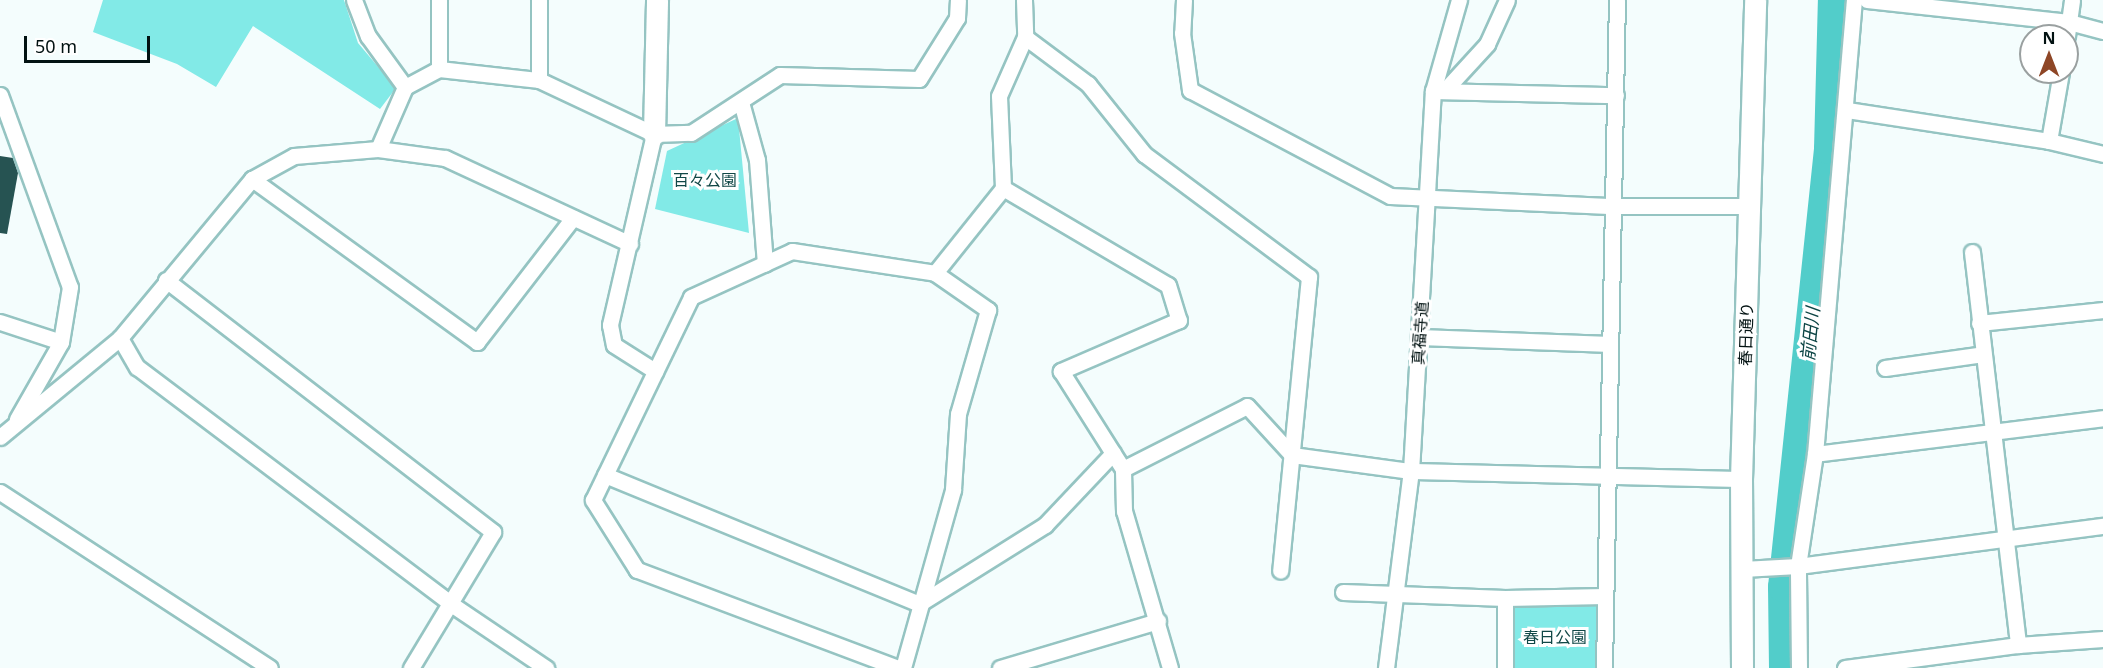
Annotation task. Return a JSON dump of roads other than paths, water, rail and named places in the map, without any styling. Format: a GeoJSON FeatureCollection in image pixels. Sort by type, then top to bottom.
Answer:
{"type":"FeatureCollection","features":[{"type":"Feature","properties":{"kind":"street"},"geometry":{"type":"LineString","coordinates":[[354,0],[368,36],[405,87]]}},
{"type":"Feature","properties":{"kind":"street"},"geometry":{"type":"LineString","coordinates":[[439,0],[439,69]]}},
{"type":"Feature","properties":{"kind":"street"},"geometry":{"type":"LineString","coordinates":[[539,0],[539,80]]}},
{"type":"Feature","properties":{"kind":"street"},"geometry":{"type":"LineString","coordinates":[[655,371],[614,345],[610,325],[654,134],[657,0]]}},
{"type":"Feature","properties":{"kind":"street"},"geometry":{"type":"LineString","coordinates":[[378,149],[405,87],[439,69],[539,80],[654,134],[691,134],[780,75],[919,79],[957,18],[958,0]]}},
{"type":"Feature","properties":{"kind":"street"},"geometry":{"type":"LineString","coordinates":[[935,273],[1003,188],[999,96],[1025,37],[1024,0]]}},
{"type":"Feature","properties":{"kind":"street"},"geometry":{"type":"LineString","coordinates":[[1184,0],[1182,33],[1190,90],[1390,196],[1614,206],[1751,206]]}},
{"type":"Feature","properties":{"kind":"street","name":"真福寺道"},"geometry":{"type":"LineString","coordinates":[[1386,668],[1411,471],[1438,91],[1460,0]]}},
{"type":"Feature","properties":{"kind":"street"},"geometry":{"type":"LineString","coordinates":[[1438,91],[1487,44],[1507,0]]}},
{"type":"Feature","properties":{"kind":"street"},"geometry":{"type":"LineString","coordinates":[[1604,668],[1605,475],[1614,206],[1617,0]]}},
{"type":"Feature","properties":{"kind":"street","name":"春日通り"},"geometry":{"type":"LineString","coordinates":[[1742,668],[1741,479],[1751,206],[1755,0]]}},
{"type":"Feature","properties":{"kind":"street"},"geometry":{"type":"LineString","coordinates":[[1799,668],[1798,566],[1815,454],[1847,110],[1854,0]]}},
{"type":"Feature","properties":{"kind":"street"},"geometry":{"type":"LineString","coordinates":[[1867,0],[2033,24]]}},
{"type":"Feature","properties":{"kind":"street"},"geometry":{"type":"LineString","coordinates":[[2069,24],[2072,0]]}},
{"type":"Feature","properties":{"kind":"street"},"geometry":{"type":"LineString","coordinates":[[2079,30],[2103,31]]}},
{"type":"Feature","properties":{"kind":"street"},"geometry":{"type":"LineString","coordinates":[[1025,37],[1088,84],[1144,154],[1309,277],[1280,571]]}},
{"type":"Feature","properties":{"kind":"street"},"geometry":{"type":"LineString","coordinates":[[2049,141],[2059,84]]}},
{"type":"Feature","properties":{"kind":"street"},"geometry":{"type":"LineString","coordinates":[[1438,91],[1616,95]]}},
{"type":"Feature","properties":{"kind":"street"},"geometry":{"type":"LineString","coordinates":[[0,95],[70,287],[60,342],[12,427]]}},
{"type":"Feature","properties":{"kind":"street"},"geometry":{"type":"LineString","coordinates":[[741,102],[757,160],[765,264]]}},
{"type":"Feature","properties":{"kind":"street"},"geometry":{"type":"LineString","coordinates":[[1847,110],[2049,141],[2103,154]]}},
{"type":"Feature","properties":{"kind":"street"},"geometry":{"type":"LineString","coordinates":[[0,437],[120,338],[252,179],[294,156],[378,149],[445,158],[630,244]]}},
{"type":"Feature","properties":{"kind":"street"},"geometry":{"type":"LineString","coordinates":[[252,179],[477,342],[573,218]]}},
{"type":"Feature","properties":{"kind":"street"},"geometry":{"type":"LineString","coordinates":[[1003,188],[1168,285],[1179,320],[1061,371],[1123,469],[1124,511],[1170,668]]}},
{"type":"Feature","properties":{"kind":"street"},"geometry":{"type":"LineString","coordinates":[[792,251],[935,273],[988,310],[958,414],[953,490],[900,668],[637,570],[593,500],[691,297],[765,264],[792,251]]}},
{"type":"Feature","properties":{"kind":"street"},"geometry":{"type":"LineString","coordinates":[[1972,252],[1991,431],[2018,645]]}},
{"type":"Feature","properties":{"kind":"street"},"geometry":{"type":"LineString","coordinates":[[166,280],[493,532],[411,668]]}},
{"type":"Feature","properties":{"kind":"street"},"geometry":{"type":"LineString","coordinates":[[1979,323],[2103,310]]}},
{"type":"Feature","properties":{"kind":"street"},"geometry":{"type":"LineString","coordinates":[[0,322],[60,342]]}},
{"type":"Feature","properties":{"kind":"street"},"geometry":{"type":"LineString","coordinates":[[1420,337],[1610,344]]}},
{"type":"Feature","properties":{"kind":"street"},"geometry":{"type":"LineString","coordinates":[[120,338],[137,367],[451,604],[546,668]]}},
{"type":"Feature","properties":{"kind":"street"},"geometry":{"type":"LineString","coordinates":[[1885,368],[1983,354]]}},
{"type":"Feature","properties":{"kind":"street"},"geometry":{"type":"LineString","coordinates":[[1123,469],[1246,406],[1292,454],[1411,471],[1741,479]]}},
{"type":"Feature","properties":{"kind":"street"},"geometry":{"type":"LineString","coordinates":[[1815,454],[2103,418]]}},
{"type":"Feature","properties":{"kind":"street"},"geometry":{"type":"LineString","coordinates":[[919,604],[1045,525],[1113,453]]}},
{"type":"Feature","properties":{"kind":"street"},"geometry":{"type":"LineString","coordinates":[[604,475],[919,604]]}},
{"type":"Feature","properties":{"kind":"street"},"geometry":{"type":"LineString","coordinates":[[0,492],[270,668]]}},
{"type":"Feature","properties":{"kind":"street"},"geometry":{"type":"LineString","coordinates":[[1742,569],[1798,566],[2103,526]]}},
{"type":"Feature","properties":{"kind":"street"},"geometry":{"type":"LineString","coordinates":[[1343,592],[1394,596],[1605,596]]}},
{"type":"Feature","properties":{"kind":"street"},"geometry":{"type":"LineString","coordinates":[[1504,668],[1505,597]]}},
{"type":"Feature","properties":{"kind":"street"},"geometry":{"type":"LineString","coordinates":[[999,668],[1158,621]]}},
{"type":"Feature","properties":{"kind":"street"},"geometry":{"type":"LineString","coordinates":[[1845,668],[2018,645],[2103,639]]}},
{"type":"Feature","properties":{"kind":"waterway","name":"前田川"},"geometry":{"type":"LineString","coordinates":[[1784,668],[1783,587],[1829,149],[1833,0]]}},
{"type":"Feature","properties":{"kind":"park label","name":"百々公園"},"geometry":{"type":"Point","coordinates":[705,180]}},
{"type":"Feature","properties":{"kind":"park label","name":"春日公園"},"geometry":{"type":"Point","coordinates":[1555,637]}}]}
